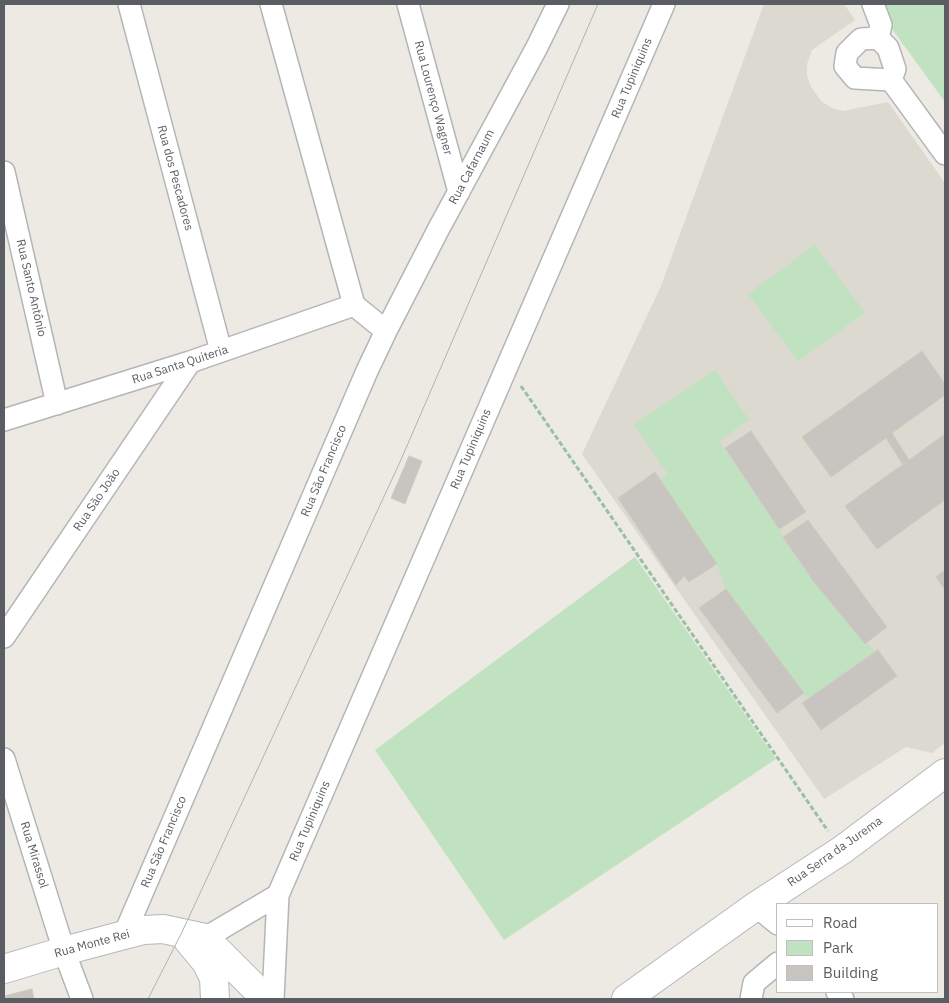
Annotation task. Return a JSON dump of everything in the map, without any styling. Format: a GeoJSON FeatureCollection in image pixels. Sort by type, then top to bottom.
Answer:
{"type":"FeatureCollection","features":[{"type":"Feature","properties":{"kind":"main road","name":"Rua Serra da Jurema"},"geometry":{"type":"LineString","coordinates":[[626,999],[756,906],[842,850],[945,773]]}},
{"type":"Feature","properties":{"kind":"main road","name":"Rua Monte Rei"},"geometry":{"type":"LineString","coordinates":[[4,969],[144,930],[163,928],[194,935]]}},
{"type":"Feature","properties":{"kind":"main road"},"geometry":{"type":"LineString","coordinates":[[194,935],[214,978],[215,999]]}},
{"type":"Feature","properties":{"kind":"main road"},"geometry":{"type":"LineString","coordinates":[[194,935],[266,999]]}},
{"type":"Feature","properties":{"kind":"street","name":"Rua dos Pescadores"},"geometry":{"type":"LineString","coordinates":[[129,4],[221,351]]}},
{"type":"Feature","properties":{"kind":"street"},"geometry":{"type":"LineString","coordinates":[[271,4],[354,305],[386,331]]}},
{"type":"Feature","properties":{"kind":"street","name":"Rua Lourenço Wagner"},"geometry":{"type":"LineString","coordinates":[[408,4],[459,192]]}},
{"type":"Feature","properties":{"kind":"street","name":"Rua Cafarnaum"},"geometry":{"type":"LineString","coordinates":[[386,331],[537,47],[545,13],[558,4]]}},
{"type":"Feature","properties":{"kind":"street","name":"Rua Tupiniquins"},"geometry":{"type":"LineString","coordinates":[[273,999],[278,895],[664,4]]}},
{"type":"Feature","properties":{"kind":"street"},"geometry":{"type":"LineString","coordinates":[[873,4],[881,25],[878,38]]}},
{"type":"Feature","properties":{"kind":"street"},"geometry":{"type":"LineString","coordinates":[[878,38],[888,48],[892,58],[895,69],[891,80],[855,78],[845,66],[847,53],[861,39],[878,38]]}},
{"type":"Feature","properties":{"kind":"street"},"geometry":{"type":"LineString","coordinates":[[891,80],[945,154]]}},
{"type":"Feature","properties":{"kind":"street","name":"Rua Santo Antônio"},"geometry":{"type":"LineString","coordinates":[[4,172],[57,404]]}},
{"type":"Feature","properties":{"kind":"street","name":"Rua Santa Quiteria"},"geometry":{"type":"LineString","coordinates":[[4,420],[190,362],[354,305]]}},
{"type":"Feature","properties":{"kind":"street","name":"Rua São Francisco"},"geometry":{"type":"LineString","coordinates":[[124,935],[366,371],[386,331]]}},
{"type":"Feature","properties":{"kind":"street","name":"Rua São João"},"geometry":{"type":"LineString","coordinates":[[4,637],[190,362]]}},
{"type":"Feature","properties":{"kind":"street","name":"Rua Mirassol"},"geometry":{"type":"LineString","coordinates":[[4,759],[64,951],[82,999]]}},
{"type":"Feature","properties":{"kind":"street"},"geometry":{"type":"LineString","coordinates":[[194,935],[278,895]]}},
{"type":"Feature","properties":{"kind":"street"},"geometry":{"type":"LineString","coordinates":[[756,906],[776,922]]}},
{"type":"Feature","properties":{"kind":"street"},"geometry":{"type":"LineString","coordinates":[[751,999],[754,983],[776,965]]}},
{"type":"Feature","properties":{"kind":"path"},"geometry":{"type":"LineString","coordinates":[[516,379],[842,850]]}},
{"type":"Feature","properties":{"kind":"shaded area"},"geometry":{"type":"Polygon","coordinates":[[[764,4],[844,4],[855,20],[812,50],[807,64],[807,75],[811,87],[821,101],[832,108],[843,111],[888,102],[945,183],[945,743],[932,753],[906,747],[824,799],[582,454],[661,286],[764,4]]]}},
{"type":"Feature","properties":{"kind":"green space"},"geometry":{"type":"Polygon","coordinates":[[[874,4],[945,4],[945,102],[874,4]]]}},
{"type":"Feature","properties":{"kind":"green space"},"geometry":{"type":"Polygon","coordinates":[[[815,245],[865,313],[798,361],[748,294],[815,245]]]}},
{"type":"Feature","properties":{"kind":"green space"},"geometry":{"type":"Polygon","coordinates":[[[715,370],[749,420],[719,441],[814,582],[865,644],[867,643],[875,652],[808,699],[726,589],[717,564],[660,480],[668,474],[634,424],[715,370]]]}},
{"type":"Feature","properties":{"kind":"green space"},"geometry":{"type":"Polygon","coordinates":[[[635,557],[776,759],[504,940],[375,750],[635,557]]]}},
{"type":"Feature","properties":{"kind":"building"},"geometry":{"type":"Polygon","coordinates":[[[922,351],[945,384],[945,395],[892,433],[909,460],[903,465],[886,438],[831,477],[802,437],[922,351]]]}},
{"type":"Feature","properties":{"kind":"building"},"geometry":{"type":"Polygon","coordinates":[[[751,431],[806,512],[779,529],[725,448],[751,431]]]}},
{"type":"Feature","properties":{"kind":"building"},"geometry":{"type":"Polygon","coordinates":[[[945,434],[945,500],[877,549],[845,506],[945,434]]]}},
{"type":"Feature","properties":{"kind":"building"},"geometry":{"type":"Polygon","coordinates":[[[409,456],[422,461],[405,504],[391,498],[409,456]]]}},
{"type":"Feature","properties":{"kind":"building"},"geometry":{"type":"Polygon","coordinates":[[[655,472],[717,564],[689,582],[684,576],[676,585],[618,498],[655,472]]]}},
{"type":"Feature","properties":{"kind":"building"},"geometry":{"type":"Polygon","coordinates":[[[808,520],[887,627],[865,644],[814,582],[783,537],[808,520]]]}},
{"type":"Feature","properties":{"kind":"building"},"geometry":{"type":"Polygon","coordinates":[[[945,570],[945,590],[936,577],[945,570]]]}},
{"type":"Feature","properties":{"kind":"building"},"geometry":{"type":"Polygon","coordinates":[[[726,589],[804,693],[777,713],[699,608],[726,589]]]}},
{"type":"Feature","properties":{"kind":"building"},"geometry":{"type":"Polygon","coordinates":[[[878,650],[897,676],[821,730],[802,703],[878,650]]]}},
{"type":"Feature","properties":{"kind":"building"},"geometry":{"type":"Polygon","coordinates":[[[32,989],[34,999],[4,999],[4,996],[32,989]]]}},
{"type":"Feature","properties":{"kind":"tram line"},"geometry":{"type":"LineString","coordinates":[[148,999],[182,932],[400,462],[598,4]]}}]}
